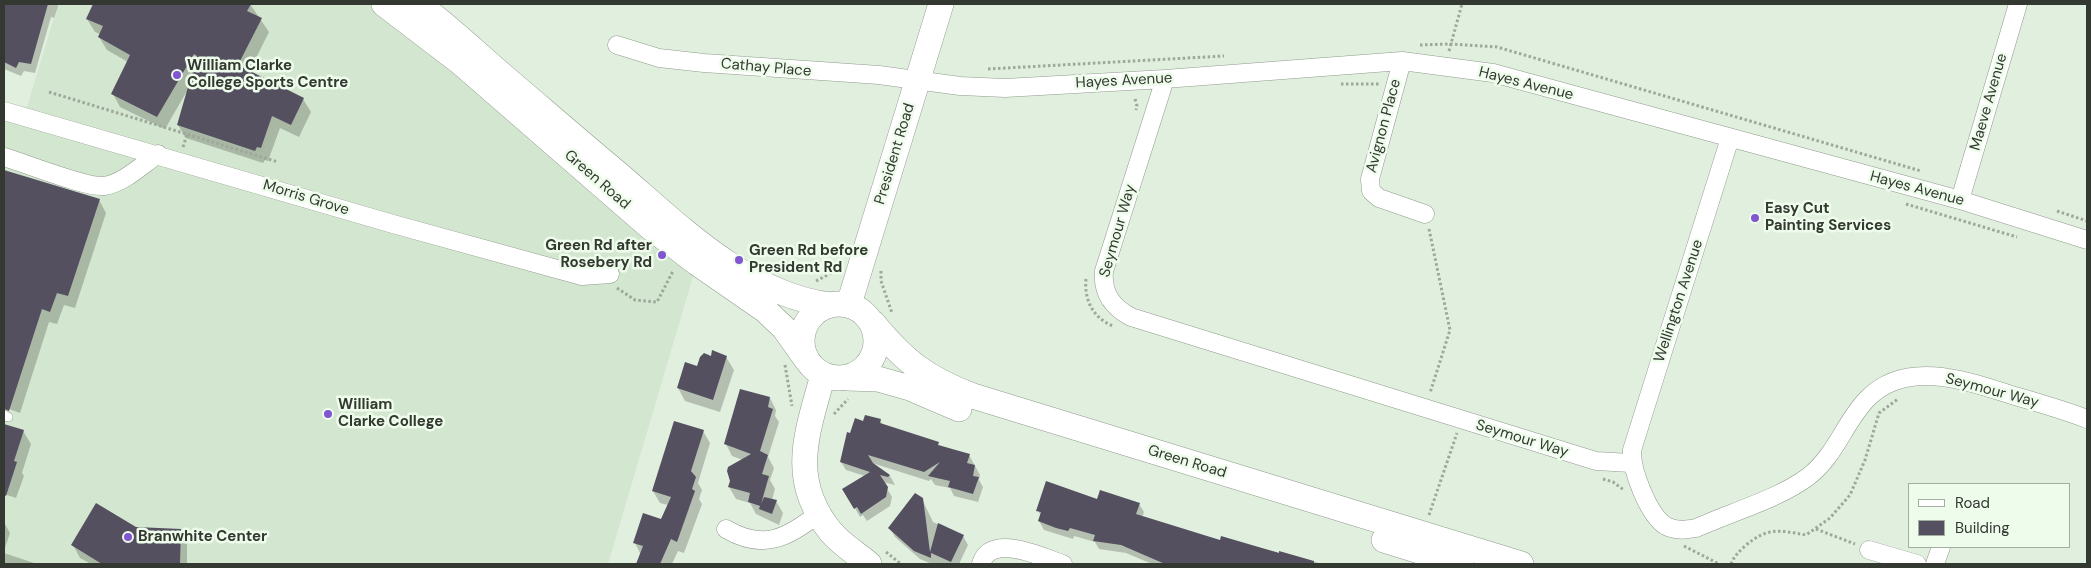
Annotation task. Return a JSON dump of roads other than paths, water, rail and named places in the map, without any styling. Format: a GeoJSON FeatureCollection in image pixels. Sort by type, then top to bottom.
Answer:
{"type":"FeatureCollection","features":[{"type":"Feature","properties":{"kind":"main road","name":"Green Road"},"geometry":{"type":"LineString","coordinates":[[384,4],[460,62],[650,227],[697,263],[765,310],[832,377],[878,379],[910,388],[970,413],[1461,564]]}},
{"type":"Feature","properties":{"kind":"main road","name":"Green Road"},"geometry":{"type":"LineString","coordinates":[[418,4],[662,212],[754,281],[776,291],[814,303],[839,305]]}},
{"type":"Feature","properties":{"kind":"main road","name":"President Road"},"geometry":{"type":"LineString","coordinates":[[839,305],[918,79],[941,4]]}},
{"type":"Feature","properties":{"kind":"main road"},"geometry":{"type":"LineString","coordinates":[[839,305],[861,310],[884,322],[876,331],[876,351],[860,372],[832,377],[802,338],[806,324],[816,311],[839,305]]}},
{"type":"Feature","properties":{"kind":"main road","name":"Green Road"},"geometry":{"type":"LineString","coordinates":[[884,322],[894,349],[918,370],[943,385],[973,396],[1521,564]]}},
{"type":"Feature","properties":{"kind":"main road"},"geometry":{"type":"LineString","coordinates":[[832,377],[808,429],[804,465],[808,491],[831,532],[875,556]]}},
{"type":"Feature","properties":{"kind":"street","name":"Maeve Avenue"},"geometry":{"type":"LineString","coordinates":[[1960,200],[2018,4]]}},
{"type":"Feature","properties":{"kind":"street","name":"Cathay Place"},"geometry":{"type":"LineString","coordinates":[[617,45],[659,58],[918,79]]}},
{"type":"Feature","properties":{"kind":"street","name":"Hayes Avenue"},"geometry":{"type":"LineString","coordinates":[[918,79],[960,86],[1005,88],[1165,79],[1402,61],[1493,73],[1960,200],[2087,240]]}},
{"type":"Feature","properties":{"kind":"street","name":"Avignon Place"},"geometry":{"type":"LineString","coordinates":[[1402,61],[1370,179],[1370,191],[1379,198],[1425,214]]}},
{"type":"Feature","properties":{"kind":"street","name":"Seymour Way"},"geometry":{"type":"LineString","coordinates":[[1165,79],[1104,271],[1103,285],[1118,310],[1131,317],[1461,421],[1596,461],[1631,463],[1644,495],[1658,519],[1676,530],[1696,528],[1771,496],[1808,476],[1832,451],[1855,412],[1869,397],[1880,389],[1902,380],[1934,376],[1958,379],[2087,419]]}},
{"type":"Feature","properties":{"kind":"street","name":"Morris Grove"},"geometry":{"type":"LineString","coordinates":[[4,111],[158,154],[393,224],[582,276],[610,274]]}},
{"type":"Feature","properties":{"kind":"street","name":"Wellington Avenue"},"geometry":{"type":"LineString","coordinates":[[1631,463],[1632,450],[1730,138]]}},
{"type":"Feature","properties":{"kind":"street"},"geometry":{"type":"LineString","coordinates":[[4,157],[88,184],[104,186],[121,180],[158,154]]}},
{"type":"Feature","properties":{"kind":"street"},"geometry":{"type":"LineString","coordinates":[[726,529],[750,540],[780,538],[798,530],[819,513]]}},
{"type":"Feature","properties":{"kind":"street"},"geometry":{"type":"LineString","coordinates":[[980,564],[988,553],[1002,547],[1063,564]]}},
{"type":"Feature","properties":{"kind":"street"},"geometry":{"type":"LineString","coordinates":[[1935,564],[1941,548]]}},
{"type":"Feature","properties":{"kind":"street"},"geometry":{"type":"LineString","coordinates":[[1869,550],[1917,564]]}},
{"type":"Feature","properties":{"kind":"place","name":"William Clarke College Sports Centre"},"geometry":{"type":"Point","coordinates":[177,75]}},
{"type":"Feature","properties":{"kind":"place","name":"Easy Cut Painting Services"},"geometry":{"type":"Point","coordinates":[1755,218]}},
{"type":"Feature","properties":{"kind":"place","name":"Green Rd after Rosebery Rd"},"geometry":{"type":"Point","coordinates":[662,255]}},
{"type":"Feature","properties":{"kind":"place","name":"Green Rd before President Rd"},"geometry":{"type":"Point","coordinates":[739,260]}},
{"type":"Feature","properties":{"kind":"place","name":"William Clarke College"},"geometry":{"type":"Point","coordinates":[328,414]}},
{"type":"Feature","properties":{"kind":"place","name":"Branwhite Center"},"geometry":{"type":"Point","coordinates":[128,537]}}]}
